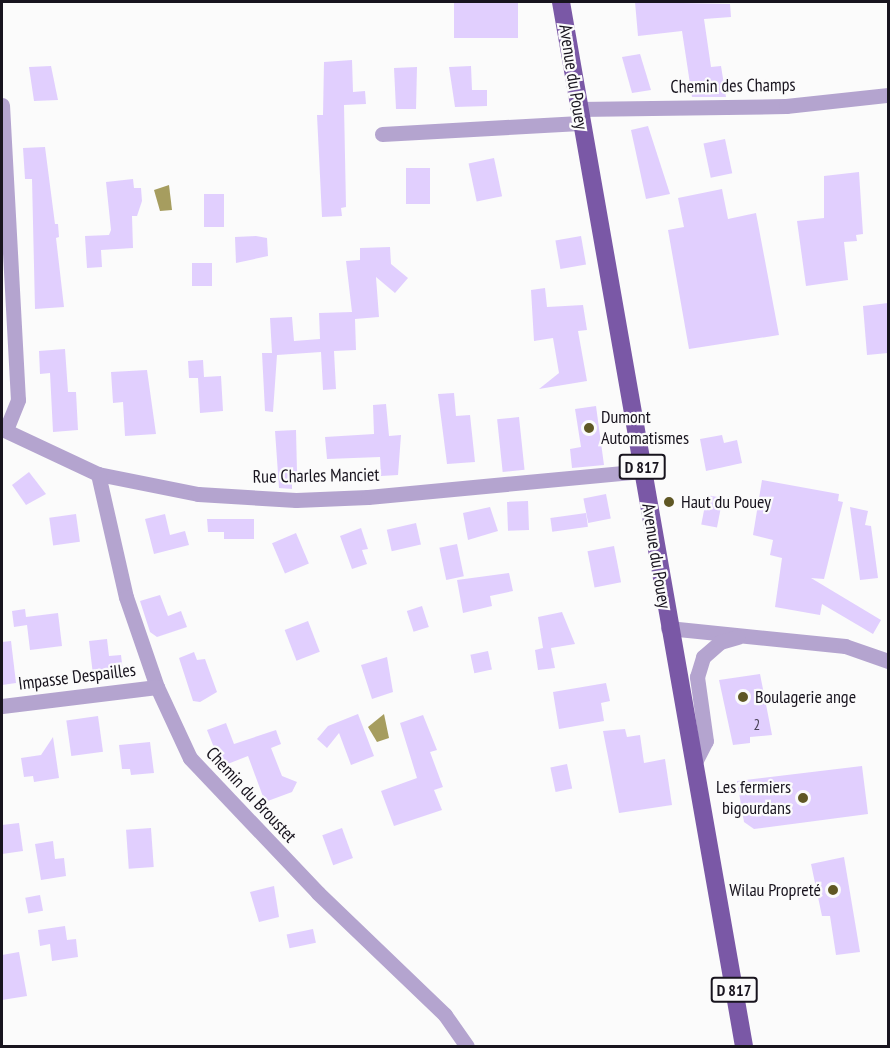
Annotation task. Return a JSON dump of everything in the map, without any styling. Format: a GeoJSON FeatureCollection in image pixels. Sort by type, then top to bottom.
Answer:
{"type":"FeatureCollection","features":[{"type":"Feature","properties":{"kind":"main road","name":"Avenue du Pouey"},"geometry":{"type":"LineString","coordinates":[[561,2],[668,628],[744,1047]]}},
{"type":"Feature","properties":{"kind":"street","name":"Chemin des Champs"},"geometry":{"type":"LineString","coordinates":[[382,134],[579,116],[786,106],[888,94]]}},
{"type":"Feature","properties":{"kind":"street"},"geometry":{"type":"LineString","coordinates":[[2,105],[18,400],[4,430]]}},
{"type":"Feature","properties":{"kind":"street","name":"Rue Charles Manciet"},"geometry":{"type":"LineString","coordinates":[[4,430],[98,474],[198,494],[296,500],[642,471]]}},
{"type":"Feature","properties":{"kind":"street","name":"Chemin du Broustet"},"geometry":{"type":"LineString","coordinates":[[98,474],[126,597],[157,687],[190,758],[318,893],[445,1016],[467,1047]]}},
{"type":"Feature","properties":{"kind":"street"},"geometry":{"type":"LineString","coordinates":[[668,628],[844,646],[888,661]]}},
{"type":"Feature","properties":{"kind":"street"},"geometry":{"type":"LineString","coordinates":[[693,765],[706,741],[697,677],[703,657],[720,642],[743,636]]}},
{"type":"Feature","properties":{"kind":"street","name":"Impasse Despailles"},"geometry":{"type":"LineString","coordinates":[[2,705],[157,687]]}},
{"type":"Feature","properties":{"kind":"shaded area"},"geometry":{"type":"Polygon","coordinates":[[[169,185],[172,210],[160,211],[154,190],[169,185]]]}},
{"type":"Feature","properties":{"kind":"shaded area"},"geometry":{"type":"Polygon","coordinates":[[[384,714],[389,738],[377,742],[368,727],[384,714]]]}},
{"type":"Feature","properties":{"kind":"building"},"geometry":{"type":"Polygon","coordinates":[[[454,2],[518,2],[518,38],[454,38],[454,2]]]}},
{"type":"Feature","properties":{"kind":"building"},"geometry":{"type":"Polygon","coordinates":[[[635,2],[730,4],[731,17],[704,19],[711,67],[721,66],[726,97],[692,97],[682,31],[638,36],[635,2]]]}},
{"type":"Feature","properties":{"kind":"building"},"geometry":{"type":"Polygon","coordinates":[[[640,54],[651,90],[632,93],[622,57],[640,54]]]}},
{"type":"Feature","properties":{"kind":"building"},"geometry":{"type":"Polygon","coordinates":[[[352,60],[353,92],[365,91],[366,104],[344,105],[346,207],[341,208],[342,216],[322,217],[317,115],[323,115],[324,62],[352,60]]]}},
{"type":"Feature","properties":{"kind":"building"},"geometry":{"type":"Polygon","coordinates":[[[51,66],[58,100],[34,101],[29,67],[51,66]]]}},
{"type":"Feature","properties":{"kind":"building"},"geometry":{"type":"Polygon","coordinates":[[[471,66],[472,90],[487,90],[487,106],[455,107],[449,67],[471,66]]]}},
{"type":"Feature","properties":{"kind":"building"},"geometry":{"type":"Polygon","coordinates":[[[417,67],[416,109],[396,109],[394,68],[417,67]]]}},
{"type":"Feature","properties":{"kind":"building"},"geometry":{"type":"Polygon","coordinates":[[[648,126],[670,194],[646,199],[631,130],[648,126]]]}},
{"type":"Feature","properties":{"kind":"building"},"geometry":{"type":"Polygon","coordinates":[[[725,139],[732,173],[711,178],[703,144],[725,139]]]}},
{"type":"Feature","properties":{"kind":"building"},"geometry":{"type":"Polygon","coordinates":[[[45,147],[55,224],[58,224],[59,237],[56,238],[64,307],[35,309],[32,179],[25,179],[23,148],[45,147]]]}},
{"type":"Feature","properties":{"kind":"building"},"geometry":{"type":"Polygon","coordinates":[[[494,158],[502,196],[477,202],[469,163],[494,158]]]}},
{"type":"Feature","properties":{"kind":"building"},"geometry":{"type":"Polygon","coordinates":[[[406,168],[430,168],[430,204],[406,204],[406,168]]]}},
{"type":"Feature","properties":{"kind":"building"},"geometry":{"type":"Polygon","coordinates":[[[859,172],[863,234],[856,235],[857,241],[844,242],[848,280],[806,286],[797,221],[824,218],[824,176],[859,172]]]}},
{"type":"Feature","properties":{"kind":"building"},"geometry":{"type":"Polygon","coordinates":[[[133,179],[134,188],[141,188],[142,201],[137,216],[132,216],[133,248],[101,250],[102,267],[87,268],[85,236],[109,235],[111,230],[106,182],[133,179]]]}},
{"type":"Feature","properties":{"kind":"building"},"geometry":{"type":"Polygon","coordinates":[[[722,189],[728,219],[756,213],[779,335],[689,349],[668,230],[684,227],[678,198],[722,189]]]}},
{"type":"Feature","properties":{"kind":"building"},"geometry":{"type":"Polygon","coordinates":[[[204,194],[224,194],[224,227],[204,227],[204,194]]]}},
{"type":"Feature","properties":{"kind":"building"},"geometry":{"type":"Polygon","coordinates":[[[581,236],[586,265],[560,269],[555,241],[581,236]]]}},
{"type":"Feature","properties":{"kind":"building"},"geometry":{"type":"Polygon","coordinates":[[[235,237],[267,238],[268,256],[236,263],[235,237]]]}},
{"type":"Feature","properties":{"kind":"building"},"geometry":{"type":"Polygon","coordinates":[[[390,247],[391,264],[408,278],[395,293],[376,277],[379,317],[355,319],[356,350],[334,351],[336,389],[323,390],[321,352],[277,355],[273,412],[265,411],[262,353],[272,353],[270,318],[292,317],[294,341],[320,339],[319,313],[352,312],[346,261],[360,260],[360,248],[390,247]]]}},
{"type":"Feature","properties":{"kind":"building"},"geometry":{"type":"Polygon","coordinates":[[[192,263],[212,263],[212,286],[192,286],[192,263]]]}},
{"type":"Feature","properties":{"kind":"building"},"geometry":{"type":"Polygon","coordinates":[[[545,288],[547,307],[583,305],[587,330],[578,331],[587,381],[539,389],[559,373],[553,338],[534,341],[531,290],[545,288]]]}},
{"type":"Feature","properties":{"kind":"building"},"geometry":{"type":"Polygon","coordinates":[[[888,303],[888,353],[867,355],[863,306],[888,303]]]}},
{"type":"Feature","properties":{"kind":"building"},"geometry":{"type":"Polygon","coordinates":[[[65,349],[68,392],[76,392],[78,430],[53,432],[50,373],[40,374],[39,351],[65,349]]]}},
{"type":"Feature","properties":{"kind":"building"},"geometry":{"type":"Polygon","coordinates":[[[203,360],[204,377],[221,376],[223,411],[200,413],[198,378],[189,378],[188,361],[203,360]]]}},
{"type":"Feature","properties":{"kind":"building"},"geometry":{"type":"Polygon","coordinates":[[[147,370],[156,434],[125,436],[123,402],[113,403],[111,372],[147,370]]]}},
{"type":"Feature","properties":{"kind":"building"},"geometry":{"type":"Polygon","coordinates":[[[454,393],[456,416],[470,415],[475,462],[447,464],[438,394],[454,393]]]}},
{"type":"Feature","properties":{"kind":"building"},"geometry":{"type":"Polygon","coordinates":[[[386,404],[389,436],[401,435],[398,475],[381,476],[380,457],[327,459],[325,437],[374,434],[373,405],[386,404]]]}},
{"type":"Feature","properties":{"kind":"building","name":"Dumont Automatismes"},"geometry":{"type":"Polygon","coordinates":[[[596,406],[604,465],[572,468],[570,449],[581,447],[575,409],[596,406]]]}},
{"type":"Feature","properties":{"kind":"building"},"geometry":{"type":"Polygon","coordinates":[[[519,417],[525,470],[503,472],[497,419],[519,417]]]}},
{"type":"Feature","properties":{"kind":"building"},"geometry":{"type":"Polygon","coordinates":[[[296,430],[297,472],[292,472],[292,489],[279,488],[275,431],[296,430]]]}},
{"type":"Feature","properties":{"kind":"building"},"geometry":{"type":"Polygon","coordinates":[[[722,435],[724,443],[737,440],[742,463],[706,471],[700,439],[722,435]]]}},
{"type":"Feature","properties":{"kind":"building"},"geometry":{"type":"Polygon","coordinates":[[[29,472],[46,494],[26,505],[12,485],[29,472]]]}},
{"type":"Feature","properties":{"kind":"building"},"geometry":{"type":"Polygon","coordinates":[[[762,480],[839,494],[838,501],[843,502],[824,579],[811,578],[881,620],[873,634],[822,604],[820,615],[775,607],[782,558],[770,555],[773,540],[753,535],[762,480]]]}},
{"type":"Feature","properties":{"kind":"building"},"geometry":{"type":"Polygon","coordinates":[[[606,494],[611,519],[588,523],[583,498],[606,494]]]}},
{"type":"Feature","properties":{"kind":"building"},"geometry":{"type":"Polygon","coordinates":[[[707,495],[723,498],[717,528],[701,524],[707,495]]]}},
{"type":"Feature","properties":{"kind":"building"},"geometry":{"type":"Polygon","coordinates":[[[528,501],[529,530],[508,531],[507,502],[528,501]]]}},
{"type":"Feature","properties":{"kind":"building"},"geometry":{"type":"Polygon","coordinates":[[[490,507],[498,531],[468,540],[463,513],[490,507]]]}},
{"type":"Feature","properties":{"kind":"building"},"geometry":{"type":"Polygon","coordinates":[[[850,507],[868,511],[865,525],[871,526],[878,578],[860,580],[850,507]]]}},
{"type":"Feature","properties":{"kind":"building"},"geometry":{"type":"Polygon","coordinates":[[[586,513],[588,527],[552,532],[550,518],[586,513]]]}},
{"type":"Feature","properties":{"kind":"building"},"geometry":{"type":"Polygon","coordinates":[[[76,514],[80,542],[53,545],[49,518],[76,514]]]}},
{"type":"Feature","properties":{"kind":"building"},"geometry":{"type":"Polygon","coordinates":[[[165,514],[170,535],[185,531],[189,545],[154,554],[145,519],[165,514]]]}},
{"type":"Feature","properties":{"kind":"building"},"geometry":{"type":"Polygon","coordinates":[[[207,519],[254,519],[254,539],[224,539],[224,532],[208,532],[207,519]]]}},
{"type":"Feature","properties":{"kind":"building"},"geometry":{"type":"Polygon","coordinates":[[[416,523],[421,544],[392,551],[387,530],[416,523]]]}},
{"type":"Feature","properties":{"kind":"building"},"geometry":{"type":"Polygon","coordinates":[[[361,528],[368,549],[362,550],[367,564],[352,569],[340,536],[361,528]]]}},
{"type":"Feature","properties":{"kind":"building"},"geometry":{"type":"Polygon","coordinates":[[[296,533],[309,563],[285,574],[272,543],[296,533]]]}},
{"type":"Feature","properties":{"kind":"building"},"geometry":{"type":"Polygon","coordinates":[[[457,544],[464,576],[446,580],[439,548],[457,544]]]}},
{"type":"Feature","properties":{"kind":"building"},"geometry":{"type":"Polygon","coordinates":[[[614,546],[621,582],[595,587],[587,551],[614,546]]]}},
{"type":"Feature","properties":{"kind":"building"},"geometry":{"type":"Polygon","coordinates":[[[509,573],[513,591],[490,596],[492,606],[463,613],[457,580],[509,573]]]}},
{"type":"Feature","properties":{"kind":"building"},"geometry":{"type":"Polygon","coordinates":[[[160,595],[168,616],[181,611],[187,627],[157,637],[150,632],[140,601],[160,595]]]}},
{"type":"Feature","properties":{"kind":"building"},"geometry":{"type":"Polygon","coordinates":[[[422,606],[429,627],[414,632],[407,611],[422,606]]]}},
{"type":"Feature","properties":{"kind":"building"},"geometry":{"type":"Polygon","coordinates":[[[25,609],[26,617],[58,613],[62,646],[30,650],[27,625],[14,627],[12,611],[25,609]]]}},
{"type":"Feature","properties":{"kind":"building"},"geometry":{"type":"Polygon","coordinates":[[[562,612],[575,644],[551,648],[555,668],[538,670],[535,650],[543,648],[538,617],[562,612]]]}},
{"type":"Feature","properties":{"kind":"building"},"geometry":{"type":"Polygon","coordinates":[[[308,621],[320,652],[296,661],[285,630],[308,621]]]}},
{"type":"Feature","properties":{"kind":"building"},"geometry":{"type":"Polygon","coordinates":[[[107,639],[109,656],[121,655],[123,672],[93,675],[89,641],[107,639]]]}},
{"type":"Feature","properties":{"kind":"building"},"geometry":{"type":"Polygon","coordinates":[[[11,641],[16,683],[2,685],[2,642],[11,641]]]}},
{"type":"Feature","properties":{"kind":"building"},"geometry":{"type":"Polygon","coordinates":[[[488,651],[492,670],[474,673],[470,655],[488,651]]]}},
{"type":"Feature","properties":{"kind":"building"},"geometry":{"type":"Polygon","coordinates":[[[194,652],[197,660],[205,659],[217,692],[200,702],[193,701],[179,658],[194,652]]]}},
{"type":"Feature","properties":{"kind":"building"},"geometry":{"type":"Polygon","coordinates":[[[387,657],[393,692],[372,699],[361,665],[387,657]]]}},
{"type":"Feature","properties":{"kind":"building","name":"Boulagerie ange"},"geometry":{"type":"Polygon","coordinates":[[[760,674],[772,735],[750,737],[750,743],[733,745],[719,680],[760,674]]]}},
{"type":"Feature","properties":{"kind":"building"},"geometry":{"type":"Polygon","coordinates":[[[606,683],[610,701],[601,703],[604,721],[559,729],[553,692],[606,683]]]}},
{"type":"Feature","properties":{"kind":"building"},"geometry":{"type":"Polygon","coordinates":[[[358,714],[374,756],[351,765],[339,733],[327,748],[317,739],[328,726],[358,714]]]}},
{"type":"Feature","properties":{"kind":"building"},"geometry":{"type":"Polygon","coordinates":[[[423,715],[437,750],[430,752],[443,787],[434,790],[442,810],[394,826],[381,791],[417,778],[400,723],[423,715]]]}},
{"type":"Feature","properties":{"kind":"building"},"geometry":{"type":"Polygon","coordinates":[[[98,716],[103,752],[71,756],[66,720],[98,716]]]}},
{"type":"Feature","properties":{"kind":"building"},"geometry":{"type":"Polygon","coordinates":[[[226,723],[234,744],[276,730],[281,744],[271,748],[282,776],[297,782],[292,792],[265,802],[248,756],[225,765],[219,760],[207,730],[226,723]]]}},
{"type":"Feature","properties":{"kind":"building"},"geometry":{"type":"Polygon","coordinates":[[[625,729],[627,737],[640,735],[644,763],[665,759],[672,805],[619,813],[603,731],[625,729]]]}},
{"type":"Feature","properties":{"kind":"building"},"geometry":{"type":"Polygon","coordinates":[[[53,737],[59,778],[34,782],[33,776],[24,777],[21,758],[41,755],[53,737]]]}},
{"type":"Feature","properties":{"kind":"building"},"geometry":{"type":"Polygon","coordinates":[[[150,742],[154,773],[131,775],[130,769],[122,769],[119,745],[150,742]]]}},
{"type":"Feature","properties":{"kind":"building"},"geometry":{"type":"Polygon","coordinates":[[[567,764],[572,788],[556,792],[550,768],[567,764]]]}},
{"type":"Feature","properties":{"kind":"building","name":"Les fermiers bigourdans"},"geometry":{"type":"Polygon","coordinates":[[[862,766],[868,814],[754,829],[744,822],[737,781],[862,766]]]}},
{"type":"Feature","properties":{"kind":"building"},"geometry":{"type":"Polygon","coordinates":[[[19,823],[23,851],[2,854],[2,825],[19,823]]]}},
{"type":"Feature","properties":{"kind":"building"},"geometry":{"type":"Polygon","coordinates":[[[151,828],[154,867],[129,869],[126,830],[151,828]]]}},
{"type":"Feature","properties":{"kind":"building"},"geometry":{"type":"Polygon","coordinates":[[[342,828],[353,858],[333,865],[322,835],[342,828]]]}},
{"type":"Feature","properties":{"kind":"building"},"geometry":{"type":"Polygon","coordinates":[[[53,841],[55,859],[64,858],[66,876],[41,880],[35,844],[53,841]]]}},
{"type":"Feature","properties":{"kind":"building","name":"Wilau Propreté"},"geometry":{"type":"Polygon","coordinates":[[[844,857],[860,952],[836,955],[830,916],[822,916],[811,864],[844,857]]]}},
{"type":"Feature","properties":{"kind":"building"},"geometry":{"type":"Polygon","coordinates":[[[274,886],[279,917],[259,922],[250,892],[274,886]]]}},
{"type":"Feature","properties":{"kind":"building"},"geometry":{"type":"Polygon","coordinates":[[[40,895],[43,911],[28,914],[25,898],[40,895]]]}},
{"type":"Feature","properties":{"kind":"building"},"geometry":{"type":"Polygon","coordinates":[[[65,926],[67,940],[76,939],[78,957],[52,961],[50,944],[40,946],[38,930],[65,926]]]}},
{"type":"Feature","properties":{"kind":"building"},"geometry":{"type":"Polygon","coordinates":[[[313,929],[316,943],[290,948],[287,935],[313,929]]]}},
{"type":"Feature","properties":{"kind":"building"},"geometry":{"type":"Polygon","coordinates":[[[19,952],[27,996],[2,1000],[2,955],[19,952]]]}},
{"type":"Feature","properties":{"kind":"place","name":"Dumont Automatismes"},"geometry":{"type":"Point","coordinates":[589,428]}},
{"type":"Feature","properties":{"kind":"place","name":"Haut du Pouey"},"geometry":{"type":"Point","coordinates":[669,502]}},
{"type":"Feature","properties":{"kind":"place","name":"Boulagerie ange"},"geometry":{"type":"Point","coordinates":[743,697]}},
{"type":"Feature","properties":{"kind":"place","name":"Les fermiers bigourdans"},"geometry":{"type":"Point","coordinates":[803,798]}},
{"type":"Feature","properties":{"kind":"place","name":"Wilau Propreté"},"geometry":{"type":"Point","coordinates":[833,890]}}]}
